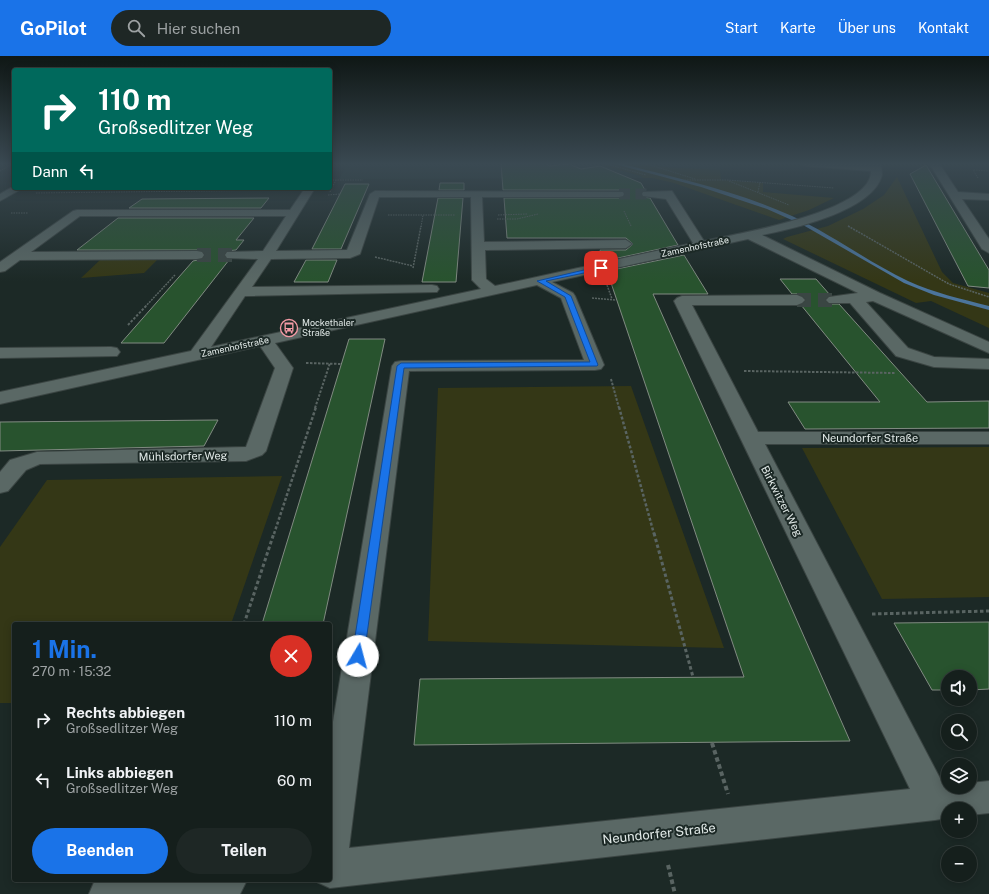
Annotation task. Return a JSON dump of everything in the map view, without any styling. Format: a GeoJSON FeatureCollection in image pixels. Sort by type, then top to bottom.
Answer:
{"type":"FeatureCollection","features":[{"type":"Feature","properties":{"kind":"street"},"geometry":{"type":"LineString","coordinates":[[196,356],[267,255],[301,202]]}},
{"type":"Feature","properties":{"kind":"street"},"geometry":{"type":"LineString","coordinates":[[232,255],[346,254],[355,251],[372,202]]}},
{"type":"Feature","properties":{"kind":"street"},"geometry":{"type":"LineString","coordinates":[[476,202],[479,280],[493,291]]}},
{"type":"Feature","properties":{"kind":"street"},"geometry":{"type":"LineString","coordinates":[[673,202],[701,246]]}},
{"type":"Feature","properties":{"kind":"street","name":"Zamenhofstraße"},"geometry":{"type":"LineString","coordinates":[[0,398],[751,235],[793,225],[816,217],[848,202]]}},
{"type":"Feature","properties":{"kind":"street"},"geometry":{"type":"LineString","coordinates":[[960,202],[989,249]]}},
{"type":"Feature","properties":{"kind":"street"},"geometry":{"type":"LineString","coordinates":[[0,268],[77,213],[294,213]]}},
{"type":"Feature","properties":{"kind":"street"},"geometry":{"type":"LineString","coordinates":[[751,235],[876,296],[989,348]]}},
{"type":"Feature","properties":{"kind":"street"},"geometry":{"type":"LineString","coordinates":[[477,246],[606,249],[626,244]]}},
{"type":"Feature","properties":{"kind":"street"},"geometry":{"type":"LineString","coordinates":[[17,256],[195,255]]}},
{"type":"Feature","properties":{"kind":"street"},"geometry":{"type":"LineString","coordinates":[[332,837],[401,366],[595,365],[568,296],[540,281]]}},
{"type":"Feature","properties":{"kind":"street"},"geometry":{"type":"LineString","coordinates":[[240,292],[432,289]]}},
{"type":"Feature","properties":{"kind":"street"},"geometry":{"type":"LineString","coordinates":[[834,300],[876,296]]}},
{"type":"Feature","properties":{"kind":"street"},"geometry":{"type":"LineString","coordinates":[[855,299],[902,352],[937,364],[989,364]]}},
{"type":"Feature","properties":{"kind":"street","name":"Birkwitzer Weg"},"geometry":{"type":"LineString","coordinates":[[797,300],[682,301],[935,804]]}},
{"type":"Feature","properties":{"kind":"street"},"geometry":{"type":"LineString","coordinates":[[265,341],[282,364]]}},
{"type":"Feature","properties":{"kind":"street"},"geometry":{"type":"LineString","coordinates":[[0,353],[111,352]]}},
{"type":"Feature","properties":{"kind":"street","name":"Mühlsdorfer Weg"},"geometry":{"type":"LineString","coordinates":[[0,486],[18,465],[37,458],[246,455],[255,451],[284,368],[282,364]]}},
{"type":"Feature","properties":{"kind":"street","name":"Neundorfer Straße"},"geometry":{"type":"LineString","coordinates":[[751,438],[989,438]]}},
{"type":"Feature","properties":{"kind":"street","name":"Neundorfer Straße"},"geometry":{"type":"LineString","coordinates":[[332,869],[989,797]]}},
{"type":"Feature","properties":{"kind":"street"},"geometry":{"type":"LineString","coordinates":[[108,894],[211,882]]}},
{"type":"Feature","properties":{"kind":"path"},"geometry":{"type":"LineString","coordinates":[[781,202],[816,217],[839,220],[949,284],[989,297]]}},
{"type":"Feature","properties":{"kind":"path"},"geometry":{"type":"LineString","coordinates":[[7,213],[28,213]]}},
{"type":"Feature","properties":{"kind":"path"},"geometry":{"type":"LineString","coordinates":[[368,215],[536,214]]}},
{"type":"Feature","properties":{"kind":"path"},"geometry":{"type":"LineString","coordinates":[[346,254],[369,256],[413,268],[423,215]]}},
{"type":"Feature","properties":{"kind":"path"},"geometry":{"type":"LineString","coordinates":[[128,325],[195,255]]}},
{"type":"Feature","properties":{"kind":"path"},"geometry":{"type":"LineString","coordinates":[[606,283],[612,299]]}},
{"type":"Feature","properties":{"kind":"path"},"geometry":{"type":"LineString","coordinates":[[717,371],[909,373],[911,356]]}},
{"type":"Feature","properties":{"kind":"path"},"geometry":{"type":"LineString","coordinates":[[245,622],[330,363]]}},
{"type":"Feature","properties":{"kind":"path"},"geometry":{"type":"LineString","coordinates":[[282,364],[342,364]]}},
{"type":"Feature","properties":{"kind":"path"},"geometry":{"type":"LineString","coordinates":[[595,365],[610,375],[693,677]]}},
{"type":"Feature","properties":{"kind":"path"},"geometry":{"type":"LineString","coordinates":[[840,615],[989,611]]}},
{"type":"Feature","properties":{"kind":"path"},"geometry":{"type":"LineString","coordinates":[[712,743],[738,825]]}},
{"type":"Feature","properties":{"kind":"green space"},"geometry":{"type":"Polygon","coordinates":[[[728,202],[825,202],[809,210],[779,220],[728,202]]]}},
{"type":"Feature","properties":{"kind":"green space"},"geometry":{"type":"Polygon","coordinates":[[[873,202],[909,202],[942,272],[953,283],[989,293],[989,328],[931,301],[916,303],[783,239],[828,226],[863,209],[873,202]]]}},
{"type":"Feature","properties":{"kind":"green space"},"geometry":{"type":"Polygon","coordinates":[[[100,260],[157,260],[144,273],[81,278],[100,260]]]}},
{"type":"Feature","properties":{"kind":"green space"},"geometry":{"type":"Polygon","coordinates":[[[631,386],[724,648],[428,641],[438,388],[631,386]]]}},
{"type":"Feature","properties":{"kind":"green space"},"geometry":{"type":"Polygon","coordinates":[[[989,447],[989,597],[882,599],[802,448],[989,447]]]}},
{"type":"Feature","properties":{"kind":"green space"},"geometry":{"type":"Polygon","coordinates":[[[282,476],[232,622],[12,622],[12,703],[0,703],[0,547],[47,480],[282,476]]]}},
{"type":"Feature","properties":{"kind":"building"},"geometry":{"type":"Polygon","coordinates":[[[138,202],[266,202],[261,208],[129,208],[138,202]]]}},
{"type":"Feature","properties":{"kind":"building"},"geometry":{"type":"Polygon","coordinates":[[[336,202],[361,202],[341,249],[312,249],[336,202]]]}},
{"type":"Feature","properties":{"kind":"building"},"geometry":{"type":"Polygon","coordinates":[[[437,202],[463,202],[456,282],[422,282],[437,202]]]}},
{"type":"Feature","properties":{"kind":"building"},"geometry":{"type":"Polygon","coordinates":[[[504,202],[652,202],[678,245],[604,261],[600,250],[626,250],[633,244],[626,238],[507,238],[504,202]]]}},
{"type":"Feature","properties":{"kind":"building"},"geometry":{"type":"Polygon","coordinates":[[[925,202],[948,202],[989,270],[989,288],[968,286],[925,202]]]}},
{"type":"Feature","properties":{"kind":"building"},"geometry":{"type":"Polygon","coordinates":[[[118,218],[254,218],[236,240],[244,240],[236,250],[226,251],[224,256],[229,260],[164,343],[121,343],[193,261],[202,259],[205,254],[202,251],[197,250],[77,250],[118,218]]]}},
{"type":"Feature","properties":{"kind":"building"},"geometry":{"type":"Polygon","coordinates":[[[684,255],[708,294],[653,294],[850,741],[414,745],[420,679],[744,677],[607,271],[684,255]]]}},
{"type":"Feature","properties":{"kind":"building"},"geometry":{"type":"Polygon","coordinates":[[[306,260],[337,260],[328,282],[294,282],[306,260]]]}},
{"type":"Feature","properties":{"kind":"building"},"geometry":{"type":"Polygon","coordinates":[[[780,279],[816,279],[830,295],[825,299],[825,301],[829,304],[839,304],[927,402],[989,401],[989,428],[805,429],[788,402],[880,402],[801,305],[806,299],[798,294],[792,294],[780,279]]]}},
{"type":"Feature","properties":{"kind":"building"},"geometry":{"type":"Polygon","coordinates":[[[349,339],[385,339],[323,622],[263,622],[349,339]]]}},
{"type":"Feature","properties":{"kind":"building"},"geometry":{"type":"Polygon","coordinates":[[[218,420],[204,446],[0,451],[0,422],[218,420]]]}},
{"type":"Feature","properties":{"kind":"building"},"geometry":{"type":"Polygon","coordinates":[[[989,622],[989,689],[977,690],[977,670],[941,670],[941,690],[932,690],[894,623],[989,622]]]}},
{"type":"Feature","properties":{"kind":"waterway"},"geometry":{"type":"LineString","coordinates":[[753,202],[805,224],[906,282],[936,294],[989,308]]}},
{"type":"Feature","properties":{"kind":"tunnel"},"geometry":{"type":"LineString","coordinates":[[197,255],[232,255]]}},
{"type":"Feature","properties":{"kind":"tunnel"},"geometry":{"type":"LineString","coordinates":[[797,300],[834,300]]}},
{"type":"Feature","properties":{"kind":"place","name":"Mockethaler Straße"},"geometry":{"type":"Point","coordinates":[289,328]}},
{"type":"Feature","properties":{"kind":"route"},"geometry":{"type":"LineString","coordinates":[[358,656],[401,366],[595,365],[568,296],[540,281],[601,268]]}}]}
